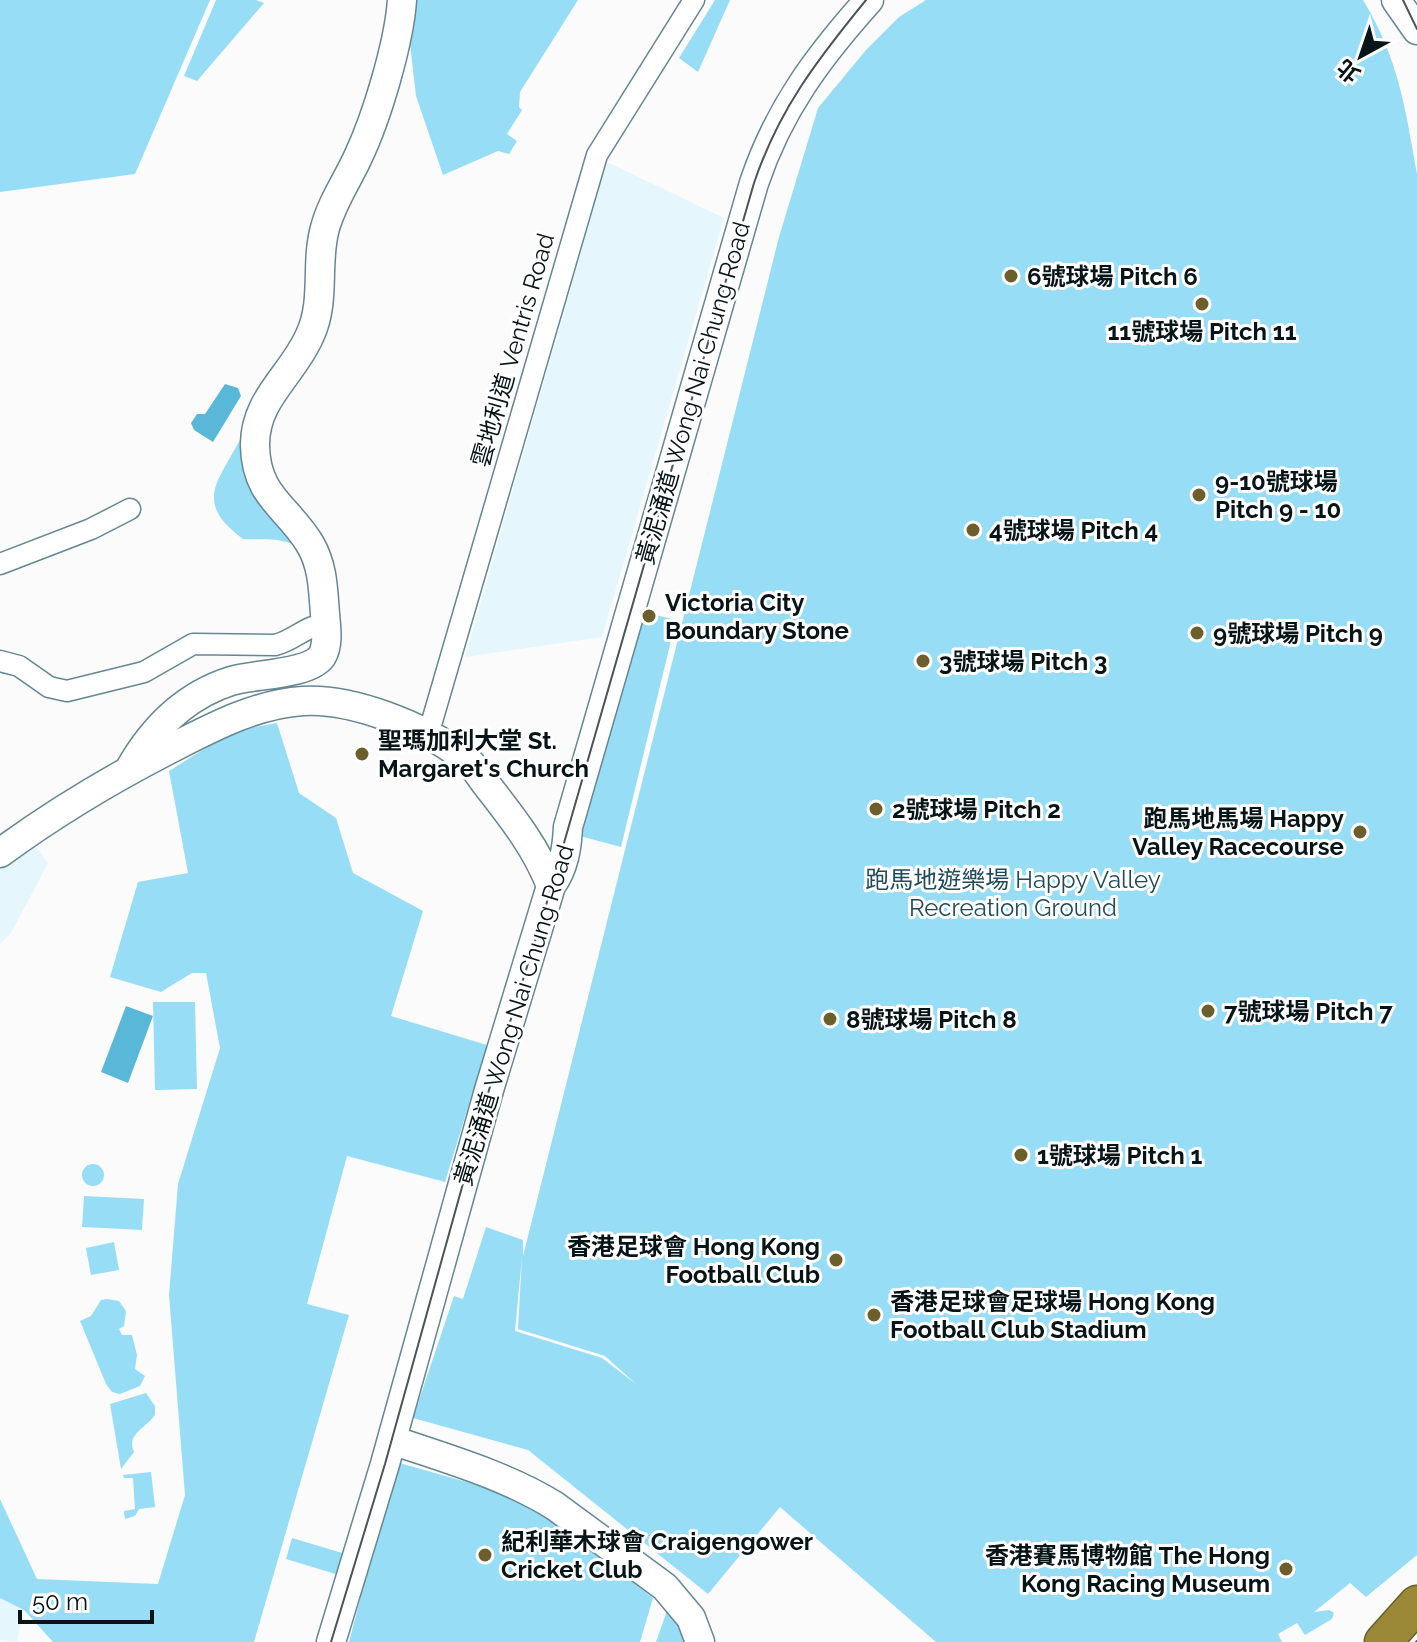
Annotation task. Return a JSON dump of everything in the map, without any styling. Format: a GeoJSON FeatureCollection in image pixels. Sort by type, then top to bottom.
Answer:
{"type":"FeatureCollection","features":[{"type":"Feature","properties":{"kind":"highway"},"geometry":{"type":"LineString","coordinates":[[1383,1642],[1417,1604]]}},
{"type":"Feature","properties":{"kind":"highway"},"geometry":{"type":"LineString","coordinates":[[1410,1642],[1417,1635]]}},
{"type":"Feature","properties":{"kind":"street"},"geometry":{"type":"LineString","coordinates":[[129,770],[154,731],[190,700],[233,680],[301,668],[315,663],[323,654],[326,624],[322,577],[314,552],[268,491],[260,474],[255,445],[264,404],[310,335],[318,305],[325,226],[358,157],[375,112],[399,25],[402,0]]}},
{"type":"Feature","properties":{"kind":"street","name":"雲地利道 Ventris Road"},"geometry":{"type":"LineString","coordinates":[[428,735],[597,155],[694,0]]}},
{"type":"Feature","properties":{"kind":"street","name":"黃泥涌道 Wong Nai Chung Road"},"geometry":{"type":"LineString","coordinates":[[331,1642],[392,1440],[489,1090],[551,886],[560,873],[568,844],[568,827],[758,171],[801,82],[869,0]]}},
{"type":"Feature","properties":{"kind":"street"},"geometry":{"type":"LineString","coordinates":[[1396,0],[1417,30]]}},
{"type":"Feature","properties":{"kind":"street"},"geometry":{"type":"LineString","coordinates":[[3,557],[91,529],[130,509]]}},
{"type":"Feature","properties":{"kind":"street"},"geometry":{"type":"LineString","coordinates":[[0,661],[19,666],[49,687],[67,691],[144,672],[193,644],[275,645],[288,642],[314,625],[326,624]]}},
{"type":"Feature","properties":{"kind":"street"},"geometry":{"type":"LineString","coordinates":[[0,853],[40,824],[129,770],[252,711],[303,701],[340,703],[378,714],[428,735],[465,757],[531,845],[551,886]]}},
{"type":"Feature","properties":{"kind":"street"},"geometry":{"type":"LineString","coordinates":[[531,845],[551,840],[568,827]]}},
{"type":"Feature","properties":{"kind":"street"},"geometry":{"type":"LineString","coordinates":[[392,1440],[500,1478],[555,1506],[665,1587],[691,1618],[700,1642]]}},
{"type":"Feature","properties":{"kind":"street"},"geometry":{"type":"LineString","coordinates":[[1363,1642],[1395,1616],[1417,1591]]}},
{"type":"Feature","properties":{"kind":"shaded area"},"geometry":{"type":"Polygon","coordinates":[[[607,162],[724,218],[602,637],[465,657],[607,162]]]}},
{"type":"Feature","properties":{"kind":"shaded area"},"geometry":{"type":"Polygon","coordinates":[[[225,384],[238,388],[241,396],[213,442],[194,430],[191,423],[197,414],[205,414],[225,384]]]}},
{"type":"Feature","properties":{"kind":"shaded area"},"geometry":{"type":"Polygon","coordinates":[[[32,842],[48,863],[11,933],[0,944],[0,866],[32,842]]]}},
{"type":"Feature","properties":{"kind":"shaded area"},"geometry":{"type":"Polygon","coordinates":[[[126,1006],[153,1016],[128,1083],[101,1072],[126,1006]]]}},
{"type":"Feature","properties":{"kind":"shaded area"},"geometry":{"type":"Polygon","coordinates":[[[0,1598],[24,1610],[17,1642],[0,1640],[0,1598]]]}},
{"type":"Feature","properties":{"kind":"green space"},"geometry":{"type":"Polygon","coordinates":[[[0,0],[210,0],[135,174],[0,192],[0,0]]]}},
{"type":"Feature","properties":{"kind":"green space"},"geometry":{"type":"Polygon","coordinates":[[[216,0],[256,0],[264,3],[197,81],[184,76],[216,0]]]}},
{"type":"Feature","properties":{"kind":"green space"},"geometry":{"type":"Polygon","coordinates":[[[405,0],[578,0],[520,92],[519,107],[522,110],[507,134],[517,141],[509,154],[498,151],[443,175],[416,96],[405,0]]]}},
{"type":"Feature","properties":{"kind":"green space"},"geometry":{"type":"Polygon","coordinates":[[[715,0],[730,0],[698,72],[679,58],[715,0]]]}},
{"type":"Feature","properties":{"kind":"green space","name":"跑馬地遊樂場 Happy Valley Recreation Ground"},"geometry":{"type":"Polygon","coordinates":[[[926,0],[1363,0],[1385,43],[1404,105],[1417,174],[1417,1555],[1366,1597],[1350,1583],[1314,1612],[1329,1610],[1334,1613],[1332,1619],[1305,1635],[1297,1623],[1278,1634],[1282,1642],[936,1642],[780,1507],[708,1594],[528,1450],[413,1418],[454,1296],[463,1299],[486,1227],[523,1240],[523,1256],[779,237],[818,108],[866,50],[899,17],[926,0]],[[522,1257],[515,1331],[602,1358],[636,1384],[605,1356],[518,1329],[522,1257]]]}},
{"type":"Feature","properties":{"kind":"green space"},"geometry":{"type":"Polygon","coordinates":[[[241,438],[297,546],[277,540],[243,539],[218,514],[214,502],[218,480],[241,438]]]}},
{"type":"Feature","properties":{"kind":"green space"},"geometry":{"type":"Polygon","coordinates":[[[644,612],[676,620],[621,847],[580,836],[644,612]]]}},
{"type":"Feature","properties":{"kind":"green space"},"geometry":{"type":"Polygon","coordinates":[[[277,723],[299,793],[336,818],[353,873],[423,911],[391,1016],[487,1045],[445,1182],[347,1156],[307,1304],[349,1315],[254,1642],[53,1642],[24,1610],[0,1598],[0,1499],[37,1579],[158,1584],[185,1495],[169,1295],[178,1184],[220,1048],[206,973],[192,973],[161,992],[110,977],[138,882],[188,873],[169,771],[233,731],[277,723]]]}},
{"type":"Feature","properties":{"kind":"green space"},"geometry":{"type":"Polygon","coordinates":[[[153,1002],[195,1002],[197,1089],[155,1090],[153,1002]]]}},
{"type":"Feature","properties":{"kind":"green space"},"geometry":{"type":"Polygon","coordinates":[[[93,1164],[101,1167],[104,1175],[101,1183],[93,1186],[85,1183],[82,1175],[85,1167],[93,1164]]]}},
{"type":"Feature","properties":{"kind":"green space"},"geometry":{"type":"Polygon","coordinates":[[[84,1196],[144,1199],[142,1230],[82,1227],[84,1196]]]}},
{"type":"Feature","properties":{"kind":"green space"},"geometry":{"type":"Polygon","coordinates":[[[114,1242],[119,1270],[91,1275],[86,1248],[114,1242]]]}},
{"type":"Feature","properties":{"kind":"green space"},"geometry":{"type":"Polygon","coordinates":[[[101,1300],[119,1301],[126,1311],[124,1326],[119,1329],[122,1335],[132,1335],[137,1355],[135,1369],[145,1376],[140,1386],[120,1394],[112,1392],[106,1384],[80,1321],[91,1316],[101,1300]]]}},
{"type":"Feature","properties":{"kind":"green space"},"geometry":{"type":"Polygon","coordinates":[[[146,1393],[155,1406],[155,1415],[135,1436],[134,1452],[121,1469],[110,1404],[146,1393]]]}},
{"type":"Feature","properties":{"kind":"green space","name":"紀利華木球會 Craigengower Cricket Club"},"geometry":{"type":"Polygon","coordinates":[[[396,1462],[509,1494],[542,1512],[653,1598],[640,1642],[349,1642],[396,1462]]]}},
{"type":"Feature","properties":{"kind":"green space"},"geometry":{"type":"Polygon","coordinates":[[[151,1472],[155,1507],[139,1509],[135,1516],[125,1519],[124,1511],[135,1509],[133,1478],[124,1478],[123,1475],[151,1472]]]}},
{"type":"Feature","properties":{"kind":"green space"},"geometry":{"type":"Polygon","coordinates":[[[292,1538],[349,1555],[342,1576],[286,1559],[292,1538]]]}},
{"type":"Feature","properties":{"kind":"green space"},"geometry":{"type":"Polygon","coordinates":[[[669,1605],[690,1642],[656,1642],[669,1605]]]}},
{"type":"Feature","properties":{"kind":"tram line"},"geometry":{"type":"LineString","coordinates":[[331,1642],[754,183],[775,132],[801,86],[866,0]]}},
{"type":"Feature","properties":{"kind":"tram line"},"geometry":{"type":"LineString","coordinates":[[1403,0],[1417,29]]}},
{"type":"Feature","properties":{"kind":"place","name":"6號球場 Pitch 6"},"geometry":{"type":"Point","coordinates":[1011,276]}},
{"type":"Feature","properties":{"kind":"place","name":"11號球場 Pitch 11"},"geometry":{"type":"Point","coordinates":[1202,304]}},
{"type":"Feature","properties":{"kind":"place","name":"9-10號球場 Pitch 9 - 10"},"geometry":{"type":"Point","coordinates":[1199,495]}},
{"type":"Feature","properties":{"kind":"place","name":"4號球場 Pitch 4"},"geometry":{"type":"Point","coordinates":[973,530]}},
{"type":"Feature","properties":{"kind":"place","name":"Victoria City Boundary Stone"},"geometry":{"type":"Point","coordinates":[649,616]}},
{"type":"Feature","properties":{"kind":"place","name":"9號球場 Pitch 9"},"geometry":{"type":"Point","coordinates":[1197,633]}},
{"type":"Feature","properties":{"kind":"place","name":"3號球場 Pitch 3"},"geometry":{"type":"Point","coordinates":[923,661]}},
{"type":"Feature","properties":{"kind":"place","name":"聖瑪加利大堂 St. Margaret's Church"},"geometry":{"type":"Point","coordinates":[362,754]}},
{"type":"Feature","properties":{"kind":"place","name":"2號球場 Pitch 2"},"geometry":{"type":"Point","coordinates":[876,809]}},
{"type":"Feature","properties":{"kind":"place","name":"跑馬地馬場 Happy Valley Racecourse"},"geometry":{"type":"Point","coordinates":[1360,832]}},
{"type":"Feature","properties":{"kind":"place","name":"7號球場 Pitch 7"},"geometry":{"type":"Point","coordinates":[1208,1011]}},
{"type":"Feature","properties":{"kind":"place","name":"8號球場 Pitch 8"},"geometry":{"type":"Point","coordinates":[830,1019]}},
{"type":"Feature","properties":{"kind":"place","name":"1號球場 Pitch 1"},"geometry":{"type":"Point","coordinates":[1021,1155]}},
{"type":"Feature","properties":{"kind":"place","name":"香港足球會 Hong Kong Football Club"},"geometry":{"type":"Point","coordinates":[836,1260]}},
{"type":"Feature","properties":{"kind":"place","name":"香港足球會足球場 Hong Kong Football Club Stadium"},"geometry":{"type":"Point","coordinates":[874,1315]}},
{"type":"Feature","properties":{"kind":"place","name":"紀利華木球會 Craigengower Cricket Club"},"geometry":{"type":"Point","coordinates":[485,1555]}},
{"type":"Feature","properties":{"kind":"place","name":"香港賽馬博物館 The Hong Kong Racing Museum"},"geometry":{"type":"Point","coordinates":[1286,1569]}}]}
